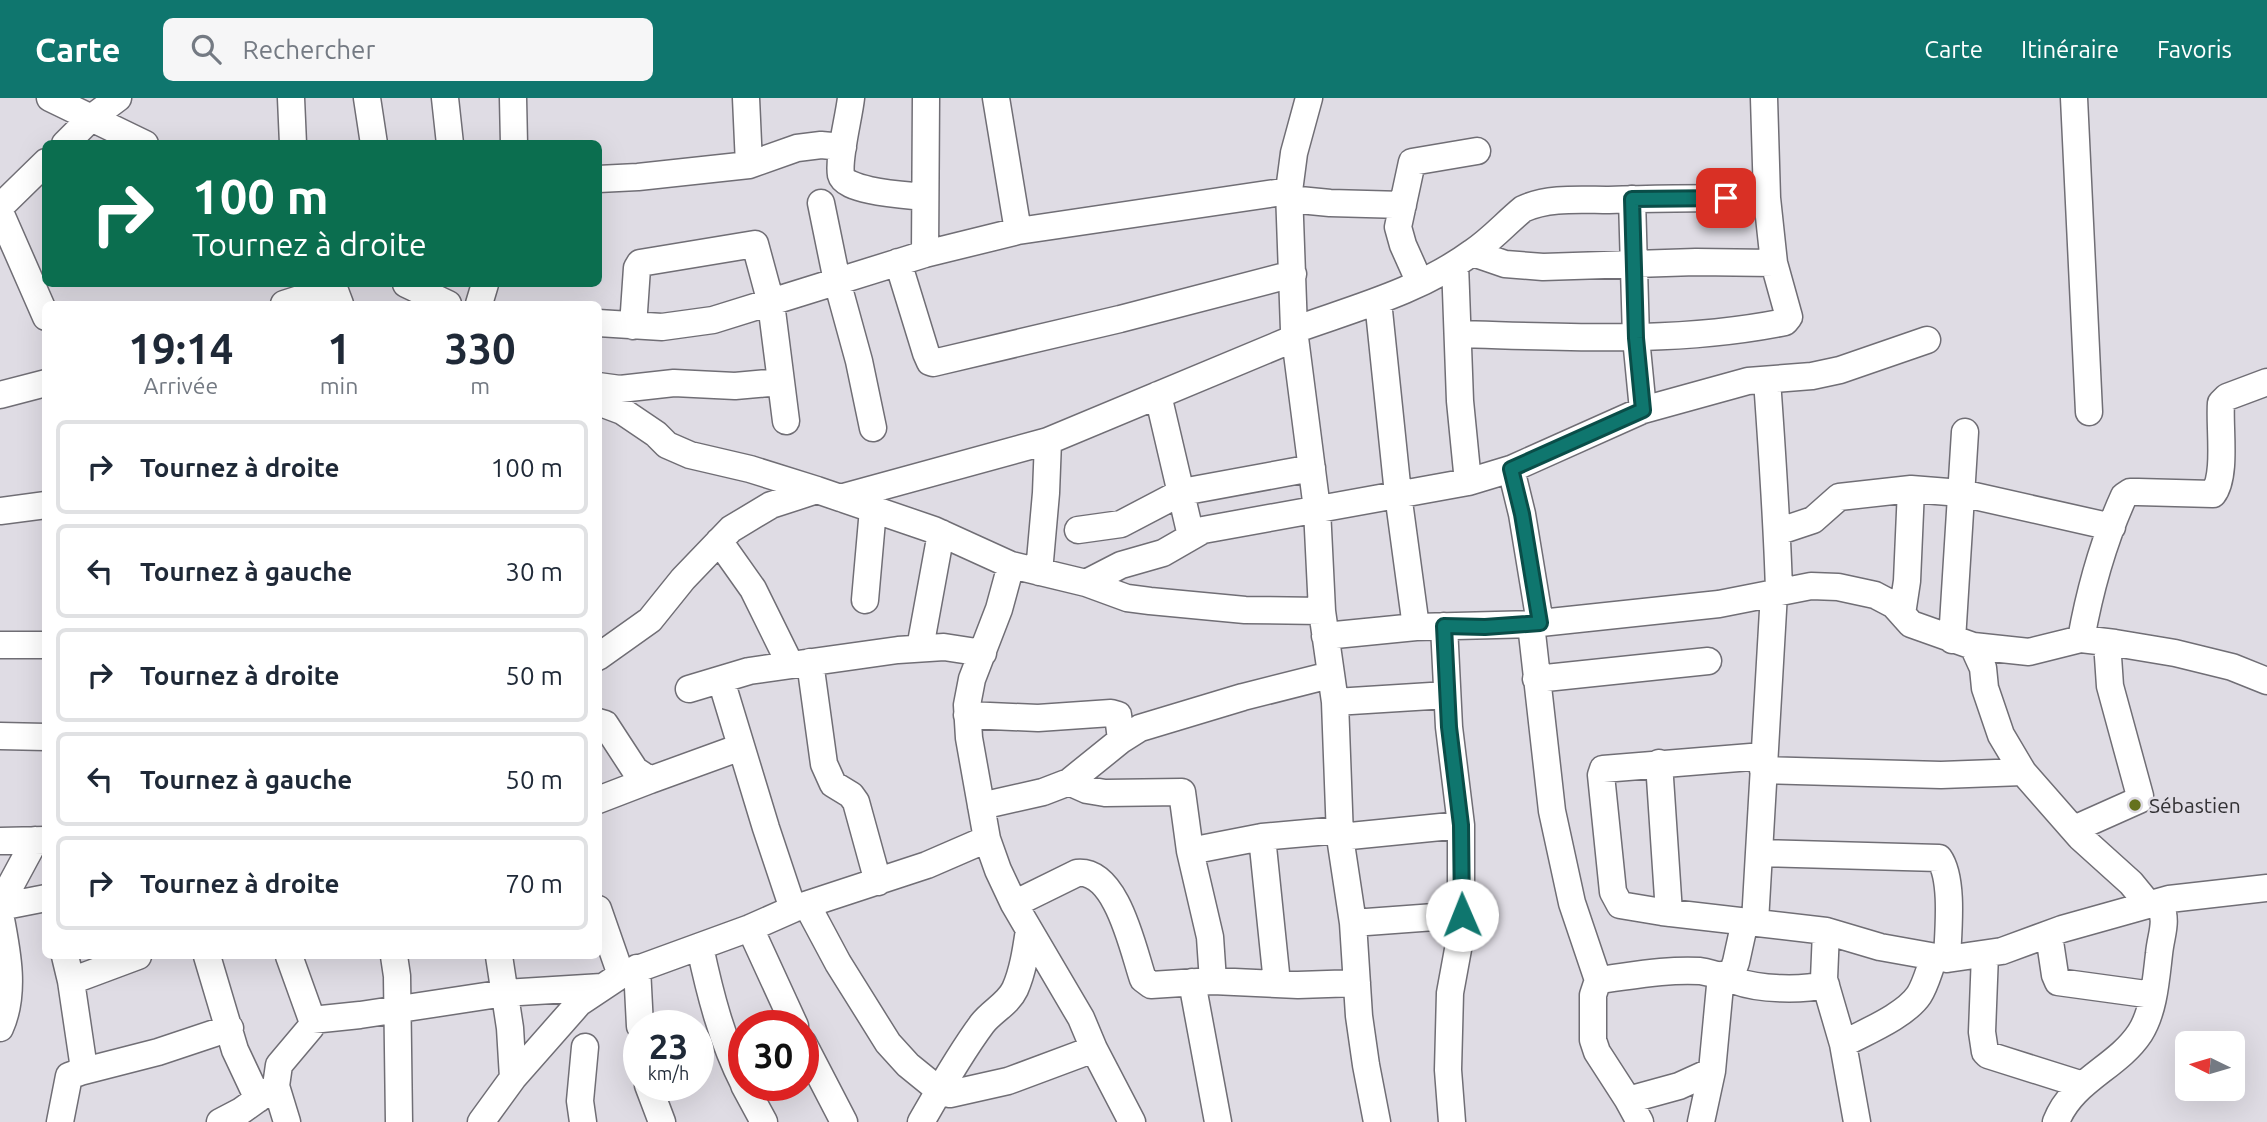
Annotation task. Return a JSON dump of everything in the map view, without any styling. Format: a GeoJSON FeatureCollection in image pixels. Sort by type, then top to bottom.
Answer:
{"type":"FeatureCollection","features":[{"type":"Feature","properties":{"kind":"street"},"geometry":{"type":"LineString","coordinates":[[50,98],[136,140]]}},
{"type":"Feature","properties":{"kind":"street"},"geometry":{"type":"LineString","coordinates":[[69,140],[90,119],[118,98]]}},
{"type":"Feature","properties":{"kind":"street"},"geometry":{"type":"LineString","coordinates":[[291,98],[293,140]]}},
{"type":"Feature","properties":{"kind":"street"},"geometry":{"type":"LineString","coordinates":[[367,98],[373,140]]}},
{"type":"Feature","properties":{"kind":"street"},"geometry":{"type":"LineString","coordinates":[[444,98],[449,140]]}},
{"type":"Feature","properties":{"kind":"street"},"geometry":{"type":"LineString","coordinates":[[513,98],[514,140]]}},
{"type":"Feature","properties":{"kind":"street"},"geometry":{"type":"LineString","coordinates":[[746,98],[749,165]]}},
{"type":"Feature","properties":{"kind":"street"},"geometry":{"type":"LineString","coordinates":[[851,98],[841,175],[850,185],[924,197]]}},
{"type":"Feature","properties":{"kind":"street"},"geometry":{"type":"LineString","coordinates":[[925,254],[926,98]]}},
{"type":"Feature","properties":{"kind":"street"},"geometry":{"type":"LineString","coordinates":[[996,98],[1018,231]]}},
{"type":"Feature","properties":{"kind":"street"},"geometry":{"type":"LineString","coordinates":[[1309,98],[1294,153],[1289,195],[1294,334],[1317,509],[1323,623],[1335,702],[1340,833],[1353,923],[1366,1065],[1377,1122]]}},
{"type":"Feature","properties":{"kind":"street"},"geometry":{"type":"LineString","coordinates":[[1458,334],[1636,338],[1698,336],[1785,323],[1788,320],[1788,310],[1774,263],[1766,198],[1764,98]]}},
{"type":"Feature","properties":{"kind":"street"},"geometry":{"type":"LineString","coordinates":[[2074,98],[2089,412]]}},
{"type":"Feature","properties":{"kind":"street"},"geometry":{"type":"LineString","coordinates":[[602,179],[749,165],[797,148],[821,145],[843,147]]}},
{"type":"Feature","properties":{"kind":"street"},"geometry":{"type":"LineString","coordinates":[[1420,283],[1400,234],[1398,222],[1412,162],[1477,151]]}},
{"type":"Feature","properties":{"kind":"street"},"geometry":{"type":"LineString","coordinates":[[42,166],[0,210],[7,250],[42,310]]}},
{"type":"Feature","properties":{"kind":"street"},"geometry":{"type":"LineString","coordinates":[[602,323],[688,325],[713,320],[925,254],[1018,231],[1289,195],[1330,203],[1403,205]]}},
{"type":"Feature","properties":{"kind":"street"},"geometry":{"type":"LineString","coordinates":[[602,654],[650,620],[683,579],[731,528],[764,509],[1048,441],[1294,334],[1420,283],[1464,258],[1522,209],[1574,201],[1766,198]]}},
{"type":"Feature","properties":{"kind":"street"},"geometry":{"type":"LineString","coordinates":[[1632,199],[1636,338],[1643,410]]}},
{"type":"Feature","properties":{"kind":"street"},"geometry":{"type":"LineString","coordinates":[[821,203],[873,428]]}},
{"type":"Feature","properties":{"kind":"street"},"geometry":{"type":"LineString","coordinates":[[633,326],[637,268],[640,263],[756,245],[771,303],[786,421]]}},
{"type":"Feature","properties":{"kind":"street"},"geometry":{"type":"LineString","coordinates":[[1464,258],[1519,266],[1774,263]]}},
{"type":"Feature","properties":{"kind":"street"},"geometry":{"type":"LineString","coordinates":[[1464,258],[1458,334],[1460,401],[1468,482]]}},
{"type":"Feature","properties":{"kind":"street"},"geometry":{"type":"LineString","coordinates":[[898,262],[926,353],[933,363],[1120,319],[1293,274]]}},
{"type":"Feature","properties":{"kind":"street"},"geometry":{"type":"LineString","coordinates":[[412,287],[442,301]]}},
{"type":"Feature","properties":{"kind":"street"},"geometry":{"type":"LineString","coordinates":[[298,301],[340,292]]}},
{"type":"Feature","properties":{"kind":"street"},"geometry":{"type":"LineString","coordinates":[[1378,301],[1398,494],[1416,627]]}},
{"type":"Feature","properties":{"kind":"street"},"geometry":{"type":"LineString","coordinates":[[1086,583],[1121,565],[1163,553],[1191,536],[1226,524],[1468,482],[1511,469],[1643,410],[1748,381],[1812,376],[1840,370],[1927,340]]}},
{"type":"Feature","properties":{"kind":"street"},"geometry":{"type":"LineString","coordinates":[[1701,1122],[1726,977],[1736,962],[1750,921],[1759,853],[1763,763],[1777,592],[1777,532],[1767,380]]}},
{"type":"Feature","properties":{"kind":"street"},"geometry":{"type":"LineString","coordinates":[[602,387],[620,389],[674,383],[735,386],[780,382]]}},
{"type":"Feature","properties":{"kind":"street"},"geometry":{"type":"LineString","coordinates":[[2074,829],[2139,800],[2140,796],[2094,640],[2091,588],[2124,496],[2130,492],[2213,494],[2217,489],[2220,470],[2221,403],[2227,397],[2267,382]]}},
{"type":"Feature","properties":{"kind":"street"},"geometry":{"type":"LineString","coordinates":[[0,395],[42,384]]}},
{"type":"Feature","properties":{"kind":"street"},"geometry":{"type":"LineString","coordinates":[[1158,395],[1191,536]]}},
{"type":"Feature","properties":{"kind":"street"},"geometry":{"type":"LineString","coordinates":[[602,404],[622,411],[671,448],[690,455],[750,469],[873,509],[941,533],[1011,565],[1086,583],[1117,595],[1150,601],[1245,610],[1323,623],[1416,627],[1535,624],[1719,604],[1811,586],[1862,591],[1894,605],[1911,624],[1963,643],[2029,652],[2094,640],[2175,653],[2232,667],[2267,681]]}},
{"type":"Feature","properties":{"kind":"street"},"geometry":{"type":"LineString","coordinates":[[1965,432],[1961,492],[1963,643],[1983,668],[1985,688],[2001,735],[2023,772],[2085,841],[2154,903],[2165,924],[2145,1024],[2139,1034],[2066,1101],[2056,1122]]}},
{"type":"Feature","properties":{"kind":"street"},"geometry":{"type":"LineString","coordinates":[[1039,572],[1048,441]]}},
{"type":"Feature","properties":{"kind":"street"},"geometry":{"type":"LineString","coordinates":[[1078,530],[1121,524],[1182,492],[1312,468]]}},
{"type":"Feature","properties":{"kind":"street"},"geometry":{"type":"LineString","coordinates":[[1511,469],[1522,514],[1535,624],[1536,679],[1552,811],[1572,903],[1598,980],[1593,995],[1594,1046],[1634,1111],[1712,1070]]}},
{"type":"Feature","properties":{"kind":"street"},"geometry":{"type":"LineString","coordinates":[[1777,532],[1813,520],[1839,497],[1911,489],[1961,492],[2112,527]]}},
{"type":"Feature","properties":{"kind":"street"},"geometry":{"type":"LineString","coordinates":[[1902,614],[1907,581],[1911,489]]}},
{"type":"Feature","properties":{"kind":"street"},"geometry":{"type":"LineString","coordinates":[[0,511],[42,506]]}},
{"type":"Feature","properties":{"kind":"street"},"geometry":{"type":"LineString","coordinates":[[865,600],[873,509]]}},
{"type":"Feature","properties":{"kind":"street"},"geometry":{"type":"LineString","coordinates":[[920,648],[941,533]]}},
{"type":"Feature","properties":{"kind":"street"},"geometry":{"type":"LineString","coordinates":[[719,541],[800,663],[824,764],[833,784],[851,795],[856,802],[878,882]]}},
{"type":"Feature","properties":{"kind":"street"},"geometry":{"type":"LineString","coordinates":[[1011,565],[972,679],[967,715],[987,838],[1014,904],[1081,1018],[1132,1122]]}},
{"type":"Feature","properties":{"kind":"street"},"geometry":{"type":"LineString","coordinates":[[1444,626],[1452,761],[1461,825],[1460,949],[1450,993],[1448,1070],[1452,1122]]}},
{"type":"Feature","properties":{"kind":"street"},"geometry":{"type":"LineString","coordinates":[[0,645],[42,645]]}},
{"type":"Feature","properties":{"kind":"street"},"geometry":{"type":"LineString","coordinates":[[689,689],[749,671],[920,648],[983,653]]}},
{"type":"Feature","properties":{"kind":"street"},"geometry":{"type":"LineString","coordinates":[[1536,679],[1708,662]]}},
{"type":"Feature","properties":{"kind":"street"},"geometry":{"type":"LineString","coordinates":[[981,806],[1043,792],[1069,782],[1121,740],[1151,725],[1243,697],[1330,675]]}},
{"type":"Feature","properties":{"kind":"street"},"geometry":{"type":"LineString","coordinates":[[721,680],[741,747],[800,907],[888,1043],[908,1065],[940,1091],[950,1094],[1008,1081],[1094,1049]]}},
{"type":"Feature","properties":{"kind":"street"},"geometry":{"type":"LineString","coordinates":[[1335,702],[1447,695]]}},
{"type":"Feature","properties":{"kind":"street"},"geometry":{"type":"LineString","coordinates":[[967,715],[1038,718],[1111,713],[1118,715],[1121,740]]}},
{"type":"Feature","properties":{"kind":"street"},"geometry":{"type":"LineString","coordinates":[[602,723],[635,770],[650,780]]}},
{"type":"Feature","properties":{"kind":"street"},"geometry":{"type":"LineString","coordinates":[[0,736],[42,737]]}},
{"type":"Feature","properties":{"kind":"street"},"geometry":{"type":"LineString","coordinates":[[602,798],[741,747]]}},
{"type":"Feature","properties":{"kind":"street"},"geometry":{"type":"LineString","coordinates":[[2023,772],[1941,775],[1763,763],[1659,763],[1603,769],[1601,775],[1616,899],[1623,907],[1826,931],[1880,947],[1940,959],[1985,954],[2021,946],[2118,912],[2154,903],[2267,888]]}},
{"type":"Feature","properties":{"kind":"street"},"geometry":{"type":"LineString","coordinates":[[1659,763],[1669,913]]}},
{"type":"Feature","properties":{"kind":"street"},"geometry":{"type":"LineString","coordinates":[[1069,782],[1087,790],[1105,793],[1181,792],[1190,851],[1210,937],[1202,981],[1218,1122]]}},
{"type":"Feature","properties":{"kind":"street"},"geometry":{"type":"LineString","coordinates":[[1190,851],[1262,837],[1461,825]]}},
{"type":"Feature","properties":{"kind":"street"},"geometry":{"type":"LineString","coordinates":[[1262,837],[1278,984]]}},
{"type":"Feature","properties":{"kind":"street"},"geometry":{"type":"LineString","coordinates":[[312,1020],[621,976],[800,907],[927,865],[987,838]]}},
{"type":"Feature","properties":{"kind":"street"},"geometry":{"type":"LineString","coordinates":[[0,841],[40,840]]}},
{"type":"Feature","properties":{"kind":"street"},"geometry":{"type":"LineString","coordinates":[[0,906],[40,840]]}},
{"type":"Feature","properties":{"kind":"street"},"geometry":{"type":"LineString","coordinates":[[1759,853],[1939,858],[1944,871],[1947,898],[1940,959],[1913,1003],[1843,1044]]}},
{"type":"Feature","properties":{"kind":"street"},"geometry":{"type":"LineString","coordinates":[[1014,904],[1074,874],[1088,873],[1106,888],[1120,911],[1146,982],[1155,986],[1202,981],[1357,984]]}},
{"type":"Feature","properties":{"kind":"street"},"geometry":{"type":"LineString","coordinates":[[0,906],[42,899]]}},
{"type":"Feature","properties":{"kind":"street"},"geometry":{"type":"LineString","coordinates":[[0,914],[10,966],[4,1019],[0,1028]]}},
{"type":"Feature","properties":{"kind":"street"},"geometry":{"type":"LineString","coordinates":[[1353,923],[1462,915]]}},
{"type":"Feature","properties":{"kind":"street"},"geometry":{"type":"LineString","coordinates":[[602,921],[634,1010]]}},
{"type":"Feature","properties":{"kind":"street"},"geometry":{"type":"LineString","coordinates":[[750,928],[788,1010]]}},
{"type":"Feature","properties":{"kind":"street"},"geometry":{"type":"LineString","coordinates":[[922,1122],[964,1049],[985,1020],[1009,999],[1020,977],[1030,930]]}},
{"type":"Feature","properties":{"kind":"street"},"geometry":{"type":"LineString","coordinates":[[1826,931],[1824,976],[1843,1044],[1857,1122]]}},
{"type":"Feature","properties":{"kind":"street"},"geometry":{"type":"LineString","coordinates":[[2049,935],[2058,982],[2152,995]]}},
{"type":"Feature","properties":{"kind":"street"},"geometry":{"type":"LineString","coordinates":[[700,947],[718,1019],[728,1044]]}},
{"type":"Feature","properties":{"kind":"street"},"geometry":{"type":"LineString","coordinates":[[1985,954],[1982,1032],[1985,1052],[2082,1085]]}},
{"type":"Feature","properties":{"kind":"street"},"geometry":{"type":"LineString","coordinates":[[80,1072],[83,1062],[68,968],[120,959]]}},
{"type":"Feature","properties":{"kind":"street"},"geometry":{"type":"LineString","coordinates":[[208,959],[235,1050],[287,1122]]}},
{"type":"Feature","properties":{"kind":"street"},"geometry":{"type":"LineString","coordinates":[[220,1122],[267,1093],[279,1065],[311,1027],[312,1020],[291,959]]}},
{"type":"Feature","properties":{"kind":"street"},"geometry":{"type":"LineString","coordinates":[[394,959],[399,1122]]}},
{"type":"Feature","properties":{"kind":"street"},"geometry":{"type":"LineString","coordinates":[[499,959],[513,1077]]}},
{"type":"Feature","properties":{"kind":"street"},"geometry":{"type":"LineString","coordinates":[[1598,980],[1674,971],[1788,988],[1826,985]]}},
{"type":"Feature","properties":{"kind":"street"},"geometry":{"type":"LineString","coordinates":[[481,1122],[513,1077],[579,1003],[621,976]]}},
{"type":"Feature","properties":{"kind":"street"},"geometry":{"type":"LineString","coordinates":[[60,1122],[69,1076],[158,1052],[230,1028]]}},
{"type":"Feature","properties":{"kind":"street"},"geometry":{"type":"LineString","coordinates":[[583,1122],[580,1101],[585,1046]]}},
{"type":"Feature","properties":{"kind":"street"},"geometry":{"type":"LineString","coordinates":[[819,1074],[844,1122]]}},
{"type":"Feature","properties":{"kind":"street"},"geometry":{"type":"LineString","coordinates":[[654,1101],[662,1122]]}},
{"type":"Feature","properties":{"kind":"street"},"geometry":{"type":"LineString","coordinates":[[753,1101],[764,1122]]}},
{"type":"Feature","properties":{"kind":"place","name":"Sébastien"},"geometry":{"type":"Point","coordinates":[2135,805]}},
{"type":"Feature","properties":{"kind":"route"},"geometry":{"type":"LineString","coordinates":[[1462,915],[1461,825],[1449,727],[1444,626],[1485,627],[1540,623],[1522,514],[1511,469],[1643,410],[1636,338],[1632,199],[1726,198]]}}]}
